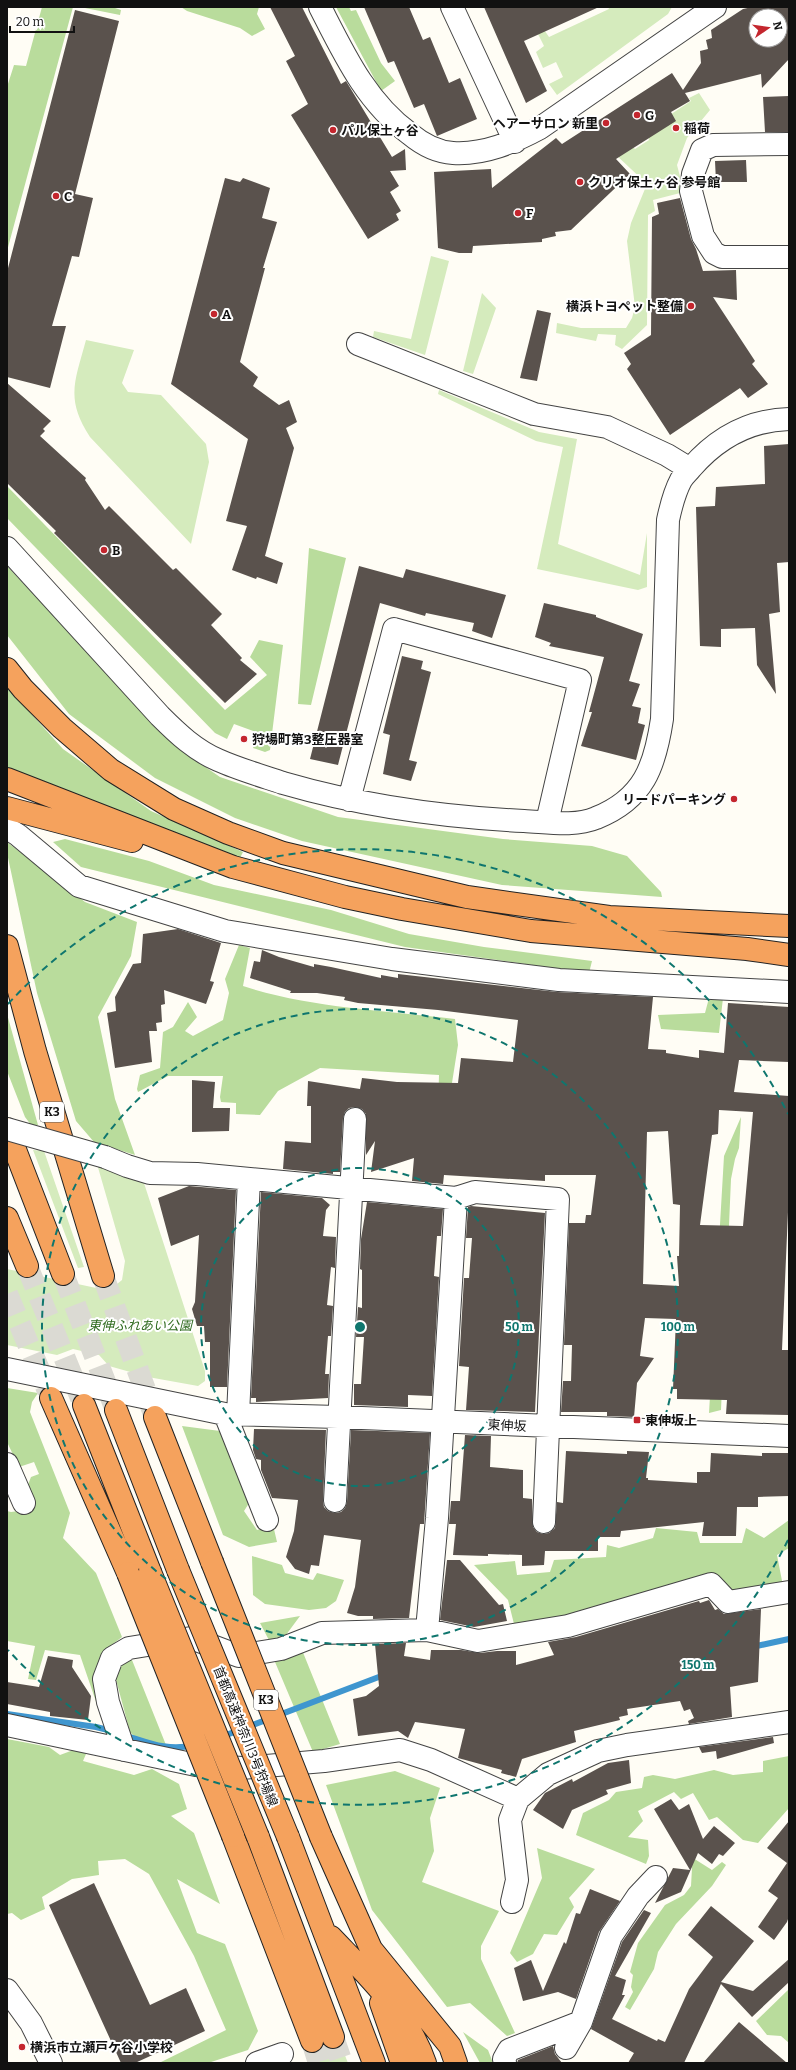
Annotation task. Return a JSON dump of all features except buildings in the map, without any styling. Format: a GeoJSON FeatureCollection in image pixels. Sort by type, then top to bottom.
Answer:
{"type":"FeatureCollection","features":[{"type":"Feature","properties":{"kind":"highway"},"geometry":{"type":"LineString","coordinates":[[7,669],[23,689],[62,728],[111,770],[174,809],[228,833],[283,853],[467,897],[609,917],[789,926]]}},
{"type":"Feature","properties":{"kind":"highway"},"geometry":{"type":"LineString","coordinates":[[7,779],[233,867]]}},
{"type":"Feature","properties":{"kind":"highway"},"geometry":{"type":"LineString","coordinates":[[7,808],[345,897],[409,910],[524,930],[747,949],[789,951]]}},
{"type":"Feature","properties":{"kind":"highway","name":"K3"},"geometry":{"type":"LineString","coordinates":[[7,946],[37,1058],[103,1276]]}},
{"type":"Feature","properties":{"kind":"highway"},"geometry":{"type":"LineString","coordinates":[[747,949],[789,955]]}},
{"type":"Feature","properties":{"kind":"highway"},"geometry":{"type":"LineString","coordinates":[[7,1129],[63,1274]]}},
{"type":"Feature","properties":{"kind":"highway"},"geometry":{"type":"LineString","coordinates":[[7,1218],[27,1266]]}},
{"type":"Feature","properties":{"kind":"highway","name":"首都高速神奈川3号狩場線"},"geometry":{"type":"LineString","coordinates":[[51,1398],[128,1573],[233,1836],[322,2039],[258,1837],[150,1572],[84,1404]]}},
{"type":"Feature","properties":{"kind":"highway","name":"首都高速神奈川3号狩場線"},"geometry":{"type":"LineString","coordinates":[[116,1410],[178,1570],[288,1837],[374,2063]]}},
{"type":"Feature","properties":{"kind":"highway","name":"K3"},"geometry":{"type":"LineString","coordinates":[[155,1417],[321,1837],[371,1949],[450,2046],[456,2063]]}},
{"type":"Feature","properties":{"kind":"highway"},"geometry":{"type":"LineString","coordinates":[[323,1928],[389,1998],[420,2048],[425,2063]]}},
{"type":"Feature","properties":{"kind":"highway"},"geometry":{"type":"LineString","coordinates":[[374,1983],[402,2063]]}},
{"type":"Feature","properties":{"kind":"highway"},"geometry":{"type":"LineString","coordinates":[[346,1988],[383,2047],[388,2063]]}},
{"type":"Feature","properties":{"kind":"highway"},"geometry":{"type":"LineString","coordinates":[[433,2025],[444,2063]]}},
{"type":"Feature","properties":{"kind":"street"},"geometry":{"type":"LineString","coordinates":[[320,7],[352,70],[373,100],[393,123],[425,146],[453,153],[481,150],[514,142],[540,128],[707,9]]}},
{"type":"Feature","properties":{"kind":"street"},"geometry":{"type":"LineString","coordinates":[[452,7],[514,142]]}},
{"type":"Feature","properties":{"kind":"street"},"geometry":{"type":"LineString","coordinates":[[789,144],[713,145],[702,150],[693,174],[691,192],[703,236],[714,253],[722,257],[789,257]]}},
{"type":"Feature","properties":{"kind":"street"},"geometry":{"type":"LineString","coordinates":[[358,344],[534,414],[607,427],[667,455],[690,469]]}},
{"type":"Feature","properties":{"kind":"street"},"geometry":{"type":"LineString","coordinates":[[7,548],[160,716],[186,742],[217,760],[317,793],[417,812],[464,818],[567,823],[595,819],[615,808],[645,781],[654,763],[662,719],[668,520],[672,500],[682,479],[713,445],[734,432],[757,424],[789,419]]}},
{"type":"Feature","properties":{"kind":"street"},"geometry":{"type":"LineString","coordinates":[[349,800],[394,629],[580,680],[547,822]]}},
{"type":"Feature","properties":{"kind":"street"},"geometry":{"type":"LineString","coordinates":[[7,828],[18,835],[79,886],[225,932],[392,959],[559,980],[789,992]]}},
{"type":"Feature","properties":{"kind":"street"},"geometry":{"type":"LineString","coordinates":[[335,1501],[338,1417],[355,1120]]}},
{"type":"Feature","properties":{"kind":"street"},"geometry":{"type":"LineString","coordinates":[[7,1129],[105,1156],[127,1166],[150,1172],[249,1179],[456,1198],[475,1192],[558,1199],[544,1522]]}},
{"type":"Feature","properties":{"kind":"street"},"geometry":{"type":"LineString","coordinates":[[249,1179],[232,1414],[267,1520]]}},
{"type":"Feature","properties":{"kind":"street"},"geometry":{"type":"LineString","coordinates":[[427,1630],[437,1518],[456,1198]]}},
{"type":"Feature","properties":{"kind":"street","name":"東伸坂"},"geometry":{"type":"LineString","coordinates":[[7,1369],[232,1414],[789,1436]]}},
{"type":"Feature","properties":{"kind":"street"},"geometry":{"type":"LineString","coordinates":[[7,1464],[24,1503]]}},
{"type":"Feature","properties":{"kind":"street"},"geometry":{"type":"LineString","coordinates":[[124,1750],[108,1702],[104,1679],[112,1658],[129,1648],[191,1638],[239,1656],[310,1646],[322,1633],[427,1630],[478,1641],[568,1626],[711,1584],[728,1602],[789,1592]]}},
{"type":"Feature","properties":{"kind":"street"},"geometry":{"type":"LineString","coordinates":[[512,1902],[517,1880],[510,1820],[518,1799],[548,1774],[598,1751],[660,1739],[789,1722]]}},
{"type":"Feature","properties":{"kind":"street"},"geometry":{"type":"LineString","coordinates":[[7,1724],[196,1765],[242,1768],[324,1761],[400,1750],[431,1760],[518,1799]]}},
{"type":"Feature","properties":{"kind":"street"},"geometry":{"type":"LineString","coordinates":[[566,2048],[581,2022],[612,1936],[638,1896],[656,1877]]}},
{"type":"Feature","properties":{"kind":"street"},"geometry":{"type":"LineString","coordinates":[[7,1990],[31,2023],[51,2063]]}},
{"type":"Feature","properties":{"kind":"street"},"geometry":{"type":"LineString","coordinates":[[505,2063],[504,2059],[509,2050],[581,2022]]}},
{"type":"Feature","properties":{"kind":"street"},"geometry":{"type":"LineString","coordinates":[[257,2063],[282,2054]]}},
{"type":"Feature","properties":{"kind":"green space"},"geometry":{"type":"Polygon","coordinates":[[[42,7],[73,7],[7,251],[7,87],[14,65],[26,66],[42,7]]]}},
{"type":"Feature","properties":{"kind":"green space"},"geometry":{"type":"Polygon","coordinates":[[[80,7],[112,7],[121,10],[120,15],[80,7]]]}},
{"type":"Feature","properties":{"kind":"green space"},"geometry":{"type":"Polygon","coordinates":[[[181,7],[259,7],[257,14],[265,29],[252,36],[240,28],[187,11],[181,7]]]}},
{"type":"Feature","properties":{"kind":"green space"},"geometry":{"type":"Polygon","coordinates":[[[336,7],[349,7],[351,11],[356,10],[381,63],[395,81],[381,91],[336,7]]]}},
{"type":"Feature","properties":{"kind":"green space"},"geometry":{"type":"Polygon","coordinates":[[[608,7],[672,7],[668,14],[557,95],[549,84],[563,77],[556,62],[543,68],[536,52],[544,46],[531,20],[536,18],[549,37],[609,9],[608,7]]]}},
{"type":"Feature","properties":{"kind":"green space"},"geometry":{"type":"Polygon","coordinates":[[[699,93],[710,110],[687,138],[677,165],[684,192],[653,200],[655,211],[648,215],[647,325],[622,349],[615,345],[616,335],[598,334],[596,341],[556,333],[557,323],[581,328],[626,328],[632,318],[635,307],[627,241],[631,223],[647,184],[615,154],[630,144],[635,149],[649,140],[647,130],[691,101],[689,98],[699,93]]]}},
{"type":"Feature","properties":{"kind":"green space"},"geometry":{"type":"Polygon","coordinates":[[[431,256],[449,261],[425,355],[373,337],[374,331],[411,339],[431,256]]]}},
{"type":"Feature","properties":{"kind":"green space"},"geometry":{"type":"Polygon","coordinates":[[[482,293],[496,308],[473,374],[463,371],[482,293]]]}},
{"type":"Feature","properties":{"kind":"green space"},"geometry":{"type":"Polygon","coordinates":[[[86,340],[134,350],[122,383],[128,392],[161,395],[206,444],[209,462],[191,544],[90,437],[82,424],[77,412],[74,390],[78,367],[86,340]]]}},
{"type":"Feature","properties":{"kind":"green space"},"geometry":{"type":"Polygon","coordinates":[[[439,390],[539,432],[577,439],[558,544],[640,575],[647,533],[647,587],[638,590],[537,569],[563,447],[536,441],[438,394],[439,390]]]}},
{"type":"Feature","properties":{"kind":"green space"},"geometry":{"type":"Polygon","coordinates":[[[7,486],[225,710],[267,675],[250,657],[259,640],[283,645],[270,750],[265,752],[253,748],[259,733],[234,724],[227,739],[215,733],[7,518],[7,486]]]}},
{"type":"Feature","properties":{"kind":"green space"},"geometry":{"type":"Polygon","coordinates":[[[309,548],[346,558],[311,705],[298,704],[309,548]]]}},
{"type":"Feature","properties":{"kind":"green space"},"geometry":{"type":"Polygon","coordinates":[[[7,566],[179,749],[220,777],[338,817],[503,839],[592,846],[627,856],[661,892],[662,897],[502,885],[302,841],[235,818],[155,778],[69,714],[7,635],[7,566]]]}},
{"type":"Feature","properties":{"kind":"green space"},"geometry":{"type":"Polygon","coordinates":[[[7,687],[63,749],[151,811],[243,852],[239,860],[7,767],[7,687]]]}},
{"type":"Feature","properties":{"kind":"green space"},"geometry":{"type":"Polygon","coordinates":[[[65,839],[149,861],[214,885],[331,910],[409,934],[484,947],[592,961],[589,973],[405,947],[81,867],[53,842],[65,839]]]}},
{"type":"Feature","properties":{"kind":"green space"},"geometry":{"type":"Polygon","coordinates":[[[7,842],[85,902],[137,922],[131,956],[98,1017],[115,1099],[135,1155],[94,1142],[76,1121],[37,993],[7,853],[7,842]]]}},
{"type":"Feature","properties":{"kind":"green space"},"geometry":{"type":"Polygon","coordinates":[[[239,945],[250,948],[243,986],[321,1004],[455,1019],[458,1045],[448,1108],[438,1108],[439,1075],[320,1068],[278,1091],[260,1115],[236,1114],[236,1103],[221,1102],[220,1097],[223,1076],[168,1076],[138,1092],[137,1089],[140,1075],[160,1068],[163,1032],[173,1027],[188,1002],[197,1017],[185,1031],[193,1036],[223,1020],[229,993],[225,979],[239,945]]]}},
{"type":"Feature","properties":{"kind":"green space"},"geometry":{"type":"Polygon","coordinates":[[[709,998],[723,998],[719,1033],[661,1029],[658,1015],[705,1013],[709,998]]]}},
{"type":"Feature","properties":{"kind":"green space"},"geometry":{"type":"Polygon","coordinates":[[[7,1014],[38,1125],[31,1125],[25,1117],[7,1071],[7,1014]]]}},
{"type":"Feature","properties":{"kind":"green space"},"geometry":{"type":"Polygon","coordinates":[[[741,1117],[739,1148],[731,1179],[721,1410],[709,1413],[724,1156],[741,1117]]]}},
{"type":"Feature","properties":{"kind":"green space"},"geometry":{"type":"Polygon","coordinates":[[[33,1150],[44,1151],[84,1267],[78,1268],[33,1150]]]}},
{"type":"Feature","properties":{"kind":"green space","name":"東伸ふれあい公園"},"geometry":{"type":"Polygon","coordinates":[[[97,1164],[143,1180],[205,1371],[205,1381],[198,1386],[148,1377],[109,1366],[99,1355],[73,1349],[57,1355],[7,1345],[7,1269],[101,1289],[117,1284],[122,1280],[125,1261],[97,1164]]]}},
{"type":"Feature","properties":{"kind":"green space"},"geometry":{"type":"Polygon","coordinates":[[[7,1388],[38,1393],[32,1402],[30,1412],[70,1513],[63,1538],[96,1573],[122,1637],[109,1647],[100,1660],[103,1722],[80,1655],[45,1650],[36,1680],[28,1679],[35,1646],[7,1641],[7,1511],[11,1512],[34,1509],[27,1487],[31,1477],[39,1474],[34,1462],[19,1467],[7,1442],[7,1388]]]}},
{"type":"Feature","properties":{"kind":"green space"},"geometry":{"type":"Polygon","coordinates":[[[182,1426],[220,1431],[251,1500],[244,1511],[257,1530],[273,1525],[277,1542],[249,1547],[223,1535],[182,1426]]]}},
{"type":"Feature","properties":{"kind":"green space"},"geometry":{"type":"Polygon","coordinates":[[[789,1520],[789,1548],[777,1555],[783,1586],[732,1596],[714,1577],[566,1620],[515,1628],[508,1600],[474,1565],[515,1561],[517,1575],[550,1572],[554,1560],[606,1557],[607,1545],[619,1548],[653,1538],[656,1528],[697,1532],[700,1543],[742,1543],[746,1528],[764,1538],[789,1520]]]}},
{"type":"Feature","properties":{"kind":"green space"},"geometry":{"type":"Polygon","coordinates":[[[252,1556],[282,1565],[285,1573],[313,1580],[317,1573],[344,1580],[336,1601],[326,1608],[309,1610],[265,1604],[253,1595],[252,1556]]]}},
{"type":"Feature","properties":{"kind":"green space"},"geometry":{"type":"Polygon","coordinates":[[[300,1616],[283,1639],[271,1644],[260,1623],[300,1616]]]}},
{"type":"Feature","properties":{"kind":"green space"},"geometry":{"type":"Polygon","coordinates":[[[302,1650],[340,1744],[313,1752],[275,1662],[302,1650]]]}},
{"type":"Feature","properties":{"kind":"green space"},"geometry":{"type":"Polygon","coordinates":[[[130,1655],[168,1750],[141,1743],[130,1732],[115,1676],[120,1662],[130,1655]]]}},
{"type":"Feature","properties":{"kind":"green space"},"geometry":{"type":"Polygon","coordinates":[[[7,1739],[49,1747],[60,1755],[76,1749],[86,1754],[83,1761],[134,1775],[152,1769],[179,1784],[187,1809],[171,1816],[194,1833],[220,1904],[177,1879],[197,1933],[225,1944],[258,2031],[248,2050],[208,2063],[159,2063],[226,2030],[194,1956],[149,1874],[125,1859],[98,1861],[99,1875],[72,1879],[42,1897],[45,1909],[21,1920],[12,1913],[7,1914],[7,1739]]]}},
{"type":"Feature","properties":{"kind":"green space"},"geometry":{"type":"Polygon","coordinates":[[[789,1756],[789,1808],[758,1843],[743,1840],[717,1817],[709,1820],[693,1793],[681,1799],[674,1792],[638,1811],[643,1821],[628,1837],[648,1840],[649,1856],[646,1864],[576,1835],[583,1813],[609,1800],[616,1792],[642,1788],[644,1777],[653,1775],[675,1779],[714,1770],[733,1775],[763,1772],[763,1761],[789,1756]]]}},
{"type":"Feature","properties":{"kind":"green space"},"geometry":{"type":"Polygon","coordinates":[[[395,1771],[440,1788],[430,1818],[434,1851],[422,1882],[499,1911],[481,1946],[481,1959],[515,2033],[507,2036],[470,2003],[447,2007],[372,1910],[326,1785],[395,1771]]]}},
{"type":"Feature","properties":{"kind":"green space"},"geometry":{"type":"Polygon","coordinates":[[[537,1848],[595,1869],[569,1898],[574,1907],[557,1935],[544,1934],[533,1954],[517,1962],[510,1953],[542,1878],[537,1848]]]}},
{"type":"Feature","properties":{"kind":"green space"},"geometry":{"type":"Polygon","coordinates":[[[693,1858],[712,1870],[722,1862],[726,1865],[712,1886],[676,1924],[658,1952],[654,1969],[630,2010],[625,2007],[633,1992],[631,1987],[633,1975],[630,1972],[638,1943],[665,1905],[684,1895],[691,1886],[692,1868],[688,1863],[693,1858]]]}},
{"type":"Feature","properties":{"kind":"green space"},"geometry":{"type":"Polygon","coordinates":[[[789,1989],[789,2043],[781,2036],[767,2035],[756,2021],[789,1989]]]}},
{"type":"Feature","properties":{"kind":"green space"},"geometry":{"type":"Polygon","coordinates":[[[463,2032],[488,2050],[493,2063],[480,2063],[463,2032]]]}},
{"type":"Feature","properties":{"kind":"green space"},"geometry":{"type":"Polygon","coordinates":[[[344,2053],[348,2063],[307,2063],[344,2053]]]}},
{"type":"Feature","properties":{"kind":"waterway"},"geometry":{"type":"LineString","coordinates":[[752,1647],[789,1639]]}},
{"type":"Feature","properties":{"kind":"waterway"},"geometry":{"type":"LineString","coordinates":[[221,1737],[384,1675]]}},
{"type":"Feature","properties":{"kind":"waterway"},"geometry":{"type":"LineString","coordinates":[[7,1714],[96,1727],[112,1731]]}},
{"type":"Feature","properties":{"kind":"waterway"},"geometry":{"type":"LineString","coordinates":[[124,1735],[167,1747],[184,1747],[193,1745]]}},
{"type":"Feature","properties":{"kind":"tunnel"},"geometry":{"type":"LineString","coordinates":[[27,1266],[81,1398]]}},
{"type":"Feature","properties":{"kind":"tunnel"},"geometry":{"type":"LineString","coordinates":[[63,1274],[114,1405]]}},
{"type":"Feature","properties":{"kind":"tunnel"},"geometry":{"type":"LineString","coordinates":[[103,1276],[154,1414]]}},
{"type":"Feature","properties":{"kind":"tunnel"},"geometry":{"type":"LineString","coordinates":[[7,1294],[48,1391]]}},
{"type":"Feature","properties":{"kind":"tunnel"},"geometry":{"type":"LineString","coordinates":[[333,2037],[342,2063]]}},
{"type":"Feature","properties":{"kind":"tunnel"},"geometry":{"type":"LineString","coordinates":[[312,2041],[319,2063]]}},
{"type":"Feature","properties":{"kind":"place","name":"G"},"geometry":{"type":"Point","coordinates":[637,115]}},
{"type":"Feature","properties":{"kind":"place","name":"ヘアーサロン 新里"},"geometry":{"type":"Point","coordinates":[606,123]}},
{"type":"Feature","properties":{"kind":"place","name":"稲荷"},"geometry":{"type":"Point","coordinates":[676,128]}},
{"type":"Feature","properties":{"kind":"place","name":"パル保土ヶ谷"},"geometry":{"type":"Point","coordinates":[333,130]}},
{"type":"Feature","properties":{"kind":"place","name":"クリオ保土ヶ谷 参号館"},"geometry":{"type":"Point","coordinates":[580,182]}},
{"type":"Feature","properties":{"kind":"place","name":"C"},"geometry":{"type":"Point","coordinates":[56,196]}},
{"type":"Feature","properties":{"kind":"place","name":"F"},"geometry":{"type":"Point","coordinates":[518,213]}},
{"type":"Feature","properties":{"kind":"place","name":"横浜トヨペット整備"},"geometry":{"type":"Point","coordinates":[691,306]}},
{"type":"Feature","properties":{"kind":"place","name":"A"},"geometry":{"type":"Point","coordinates":[214,314]}},
{"type":"Feature","properties":{"kind":"place","name":"B"},"geometry":{"type":"Point","coordinates":[104,550]}},
{"type":"Feature","properties":{"kind":"place","name":"狩場町第3整圧器室"},"geometry":{"type":"Point","coordinates":[244,739]}},
{"type":"Feature","properties":{"kind":"place","name":"リードパーキング"},"geometry":{"type":"Point","coordinates":[734,799]}},
{"type":"Feature","properties":{"kind":"place","name":"東伸坂上"},"geometry":{"type":"Point","coordinates":[637,1420]}},
{"type":"Feature","properties":{"kind":"place","name":"横浜市立瀬戸ケ谷小学校"},"geometry":{"type":"Point","coordinates":[22,2047]}}]}
